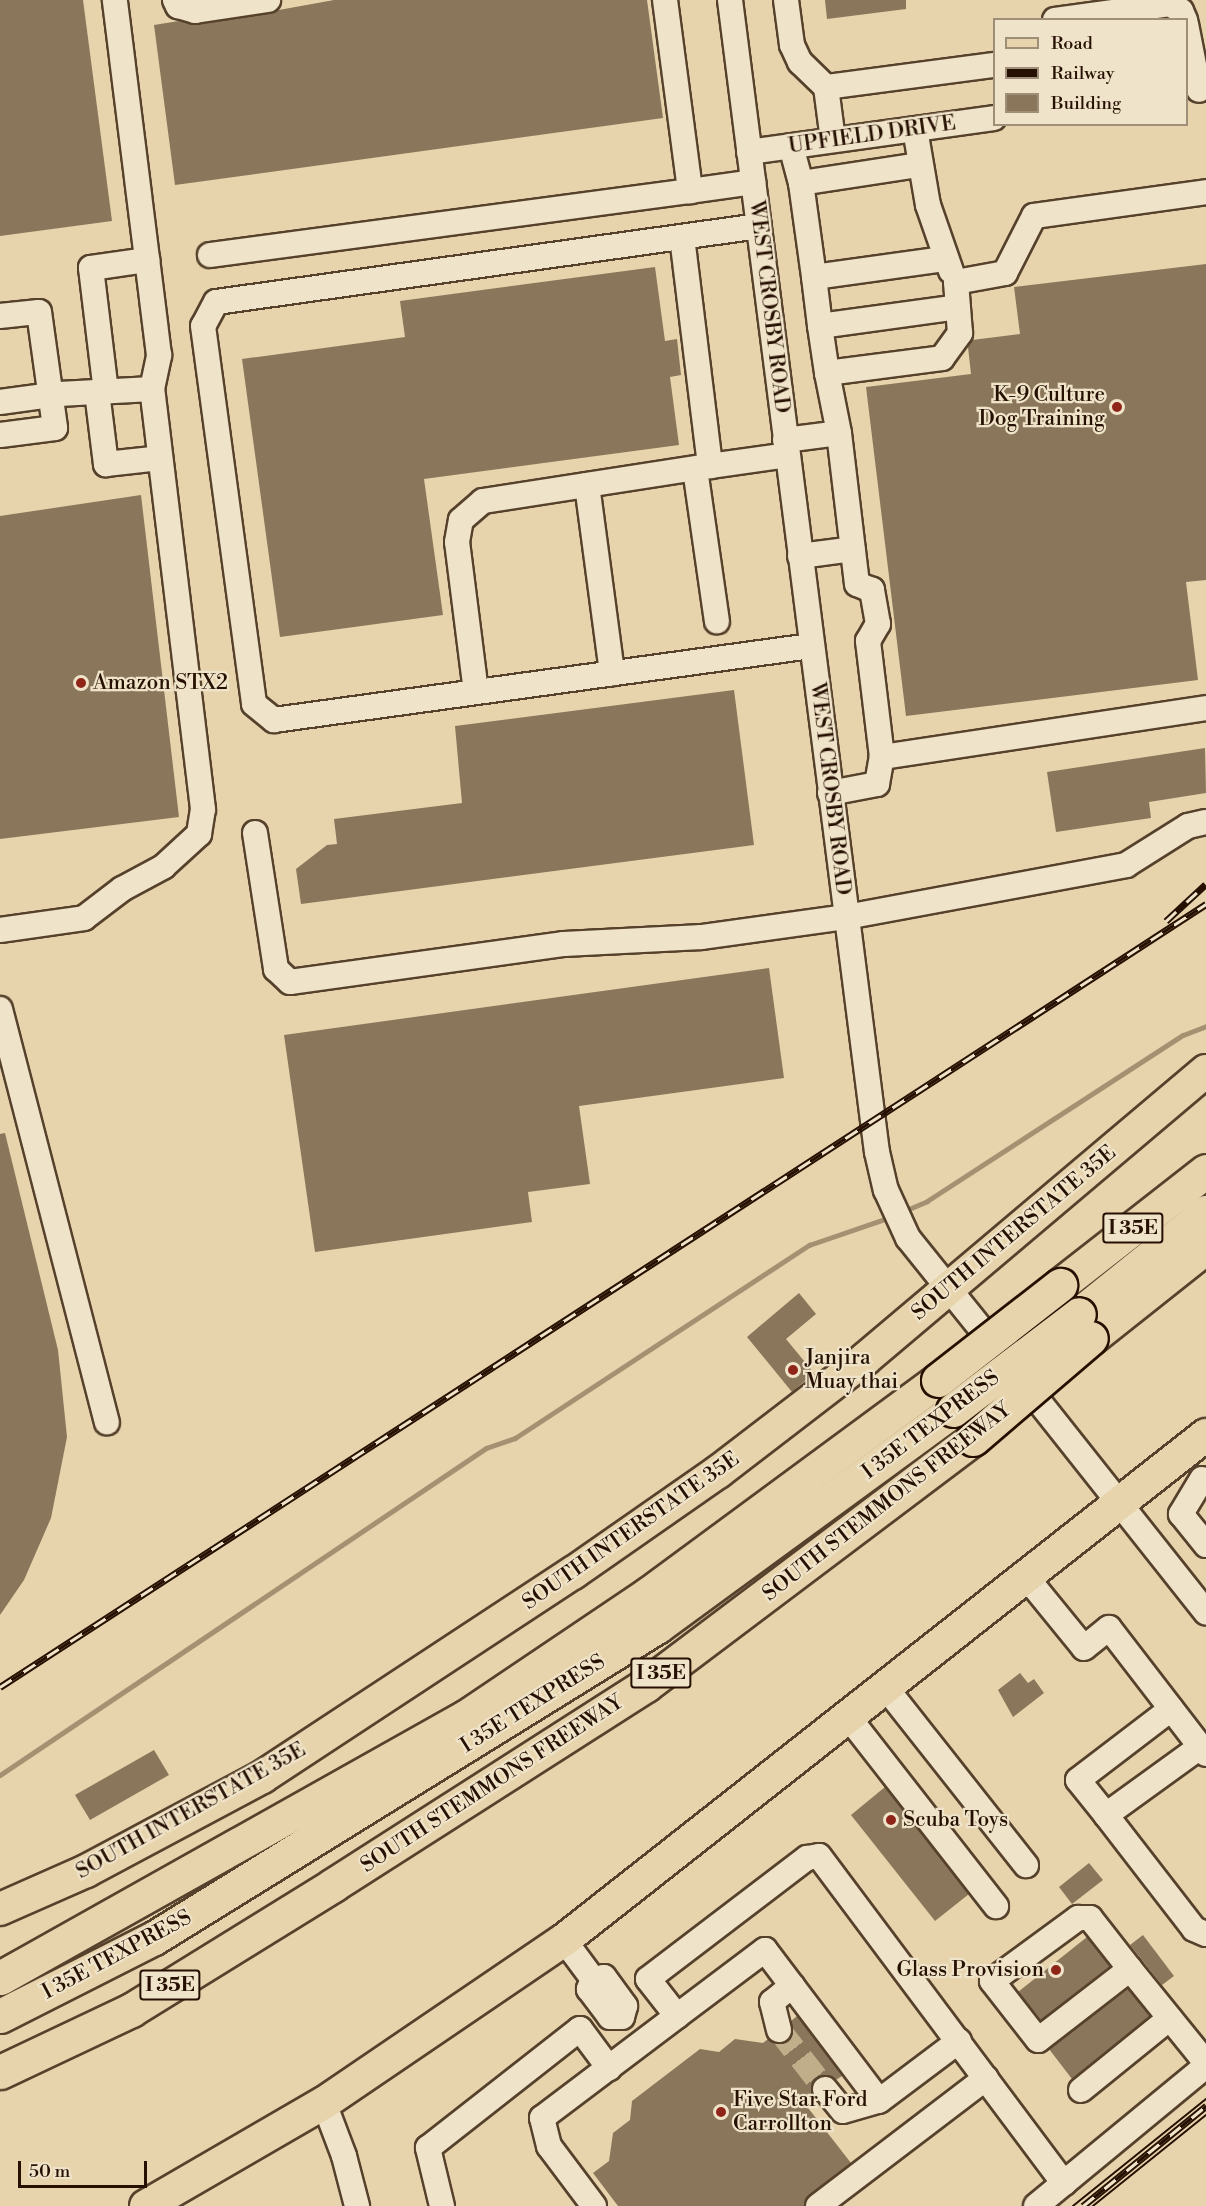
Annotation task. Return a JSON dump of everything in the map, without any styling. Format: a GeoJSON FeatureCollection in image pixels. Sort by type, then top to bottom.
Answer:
{"type":"FeatureCollection","features":[{"type":"Feature","properties":{"kind":"highway","name":"I 35E"},"geometry":{"type":"LineString","coordinates":[[7,1972],[467,1716],[648,1594],[938,1380],[1206,1171]]}},
{"type":"Feature","properties":{"kind":"highway","name":"I 35E TEXPRESS"},"geometry":{"type":"LineString","coordinates":[[0,2016],[154,1938],[658,1626],[953,1410],[1085,1326],[1206,1212]]}},
{"type":"Feature","properties":{"kind":"highway","name":"SOUTH STEMMONS FREEWAY"},"geometry":{"type":"LineString","coordinates":[[0,2072],[131,2010],[333,1886],[646,1684],[973,1439],[1085,1326],[1206,1247]]}},
{"type":"Feature","properties":{"kind":"main road","name":"SOUTH INTERSTATE 35E"},"geometry":{"type":"LineString","coordinates":[[0,1909],[86,1871],[262,1777],[717,1472],[865,1359],[1206,1071]]}},
{"type":"Feature","properties":{"kind":"main road"},"geometry":{"type":"LineString","coordinates":[[146,2206],[324,2103],[564,1940],[1195,1444]]}},
{"type":"Feature","properties":{"kind":"street"},"geometry":{"type":"LineString","coordinates":[[0,930],[84,918],[122,889],[163,867],[199,834],[203,809],[152,389],[159,355],[115,0]]}},
{"type":"Feature","properties":{"kind":"street"},"geometry":{"type":"LineString","coordinates":[[175,0],[178,6],[195,11],[268,0]]}},
{"type":"Feature","properties":{"kind":"street"},"geometry":{"type":"LineString","coordinates":[[665,0],[690,191]]}},
{"type":"Feature","properties":{"kind":"street","name":"WEST CROSBY ROAD"},"geometry":{"type":"LineString","coordinates":[[730,0],[872,1120],[886,1190],[908,1238],[1206,1612]]}},
{"type":"Feature","properties":{"kind":"street"},"geometry":{"type":"LineString","coordinates":[[786,0],[792,45],[800,62],[826,87],[833,140]]}},
{"type":"Feature","properties":{"kind":"street"},"geometry":{"type":"LineString","coordinates":[[1069,18],[1170,4],[1181,11],[1183,18]]}},
{"type":"Feature","properties":{"kind":"street"},"geometry":{"type":"LineString","coordinates":[[1188,36],[1197,90]]}},
{"type":"Feature","properties":{"kind":"street"},"geometry":{"type":"LineString","coordinates":[[826,87],[993,65]]}},
{"type":"Feature","properties":{"kind":"street","name":"UPFIELD DRIVE"},"geometry":{"type":"LineString","coordinates":[[749,152],[993,118]]}},
{"type":"Feature","properties":{"kind":"street"},"geometry":{"type":"LineString","coordinates":[[827,373],[942,358],[960,333],[956,282],[944,260],[918,165],[915,129]]}},
{"type":"Feature","properties":{"kind":"street"},"geometry":{"type":"LineString","coordinates":[[791,146],[801,183],[827,373],[839,433],[857,584],[872,590],[878,624],[868,641],[882,757],[877,784],[830,793]]}},
{"type":"Feature","properties":{"kind":"street"},"geometry":{"type":"LineString","coordinates":[[801,183],[918,165]]}},
{"type":"Feature","properties":{"kind":"street"},"geometry":{"type":"LineString","coordinates":[[210,255],[753,182]]}},
{"type":"Feature","properties":{"kind":"street"},"geometry":{"type":"LineString","coordinates":[[956,282],[1005,273],[1034,216],[1206,192]]}},
{"type":"Feature","properties":{"kind":"street"},"geometry":{"type":"LineString","coordinates":[[759,226],[216,302],[203,326],[254,704],[274,720],[811,646]]}},
{"type":"Feature","properties":{"kind":"street"},"geometry":{"type":"LineString","coordinates":[[682,237],[717,621]]}},
{"type":"Feature","properties":{"kind":"street"},"geometry":{"type":"LineString","coordinates":[[147,260],[91,268],[106,464],[160,458]]}},
{"type":"Feature","properties":{"kind":"street"},"geometry":{"type":"LineString","coordinates":[[814,277],[944,260]]}},
{"type":"Feature","properties":{"kind":"street"},"geometry":{"type":"LineString","coordinates":[[820,326],[958,307]]}},
{"type":"Feature","properties":{"kind":"street"},"geometry":{"type":"LineString","coordinates":[[0,316],[39,312],[55,428],[0,435]]}},
{"type":"Feature","properties":{"kind":"street"},"geometry":{"type":"LineString","coordinates":[[0,402],[51,395],[152,389]]}},
{"type":"Feature","properties":{"kind":"street"},"geometry":{"type":"LineString","coordinates":[[476,692],[457,542],[460,520],[483,501],[703,467],[839,433]]}},
{"type":"Feature","properties":{"kind":"street"},"geometry":{"type":"LineString","coordinates":[[587,485],[612,673]]}},
{"type":"Feature","properties":{"kind":"street"},"geometry":{"type":"LineString","coordinates":[[800,556],[853,549]]}},
{"type":"Feature","properties":{"kind":"street"},"geometry":{"type":"LineString","coordinates":[[882,757],[1206,708]]}},
{"type":"Feature","properties":{"kind":"street"},"geometry":{"type":"LineString","coordinates":[[255,833],[276,969],[290,982],[564,944],[702,937],[846,917],[1126,866],[1188,826],[1206,822]]}},
{"type":"Feature","properties":{"kind":"street"},"geometry":{"type":"LineString","coordinates":[[0,1009],[107,1422]]}},
{"type":"Feature","properties":{"kind":"street"},"geometry":{"type":"LineString","coordinates":[[1195,1444],[1204,1480],[1181,1514],[1206,1545]]}},
{"type":"Feature","properties":{"kind":"street"},"geometry":{"type":"LineString","coordinates":[[1027,1578],[1084,1648],[1109,1628],[1203,1750],[1106,1815]]}},
{"type":"Feature","properties":{"kind":"street"},"geometry":{"type":"LineString","coordinates":[[886,1688],[1026,1865]]}},
{"type":"Feature","properties":{"kind":"street"},"geometry":{"type":"LineString","coordinates":[[1171,1708],[1078,1780],[1194,1929],[1206,1934]]}},
{"type":"Feature","properties":{"kind":"street"},"geometry":{"type":"LineString","coordinates":[[849,1718],[996,1906]]}},
{"type":"Feature","properties":{"kind":"street"},"geometry":{"type":"LineString","coordinates":[[677,2016],[648,1978],[807,1858],[819,1856],[1064,2183]]}},
{"type":"Feature","properties":{"kind":"street"},"geometry":{"type":"LineString","coordinates":[[1036,2206],[1206,2065],[1090,1918],[1078,1918],[992,1981],[1038,2040],[1130,1969]]}},
{"type":"Feature","properties":{"kind":"street"},"geometry":{"type":"LineString","coordinates":[[564,1940],[593,1978],[604,1977],[625,2006],[622,2017],[642,2043]]}},
{"type":"Feature","properties":{"kind":"street"},"geometry":{"type":"LineString","coordinates":[[594,2206],[549,2145],[542,2118],[765,1950],[879,2101]]}},
{"type":"Feature","properties":{"kind":"street"},"geometry":{"type":"LineString","coordinates":[[780,2030],[772,2002],[792,1986]]}},
{"type":"Feature","properties":{"kind":"street"},"geometry":{"type":"LineString","coordinates":[[1081,2090],[1170,2019]]}},
{"type":"Feature","properties":{"kind":"street"},"geometry":{"type":"LineString","coordinates":[[442,2206],[428,2148],[580,2029],[609,2067]]}},
{"type":"Feature","properties":{"kind":"street"},"geometry":{"type":"LineString","coordinates":[[825,2089],[843,2111],[879,2101],[959,2041]]}},
{"type":"Feature","properties":{"kind":"street"},"geometry":{"type":"LineString","coordinates":[[818,2206],[986,2078]]}},
{"type":"Feature","properties":{"kind":"street"},"geometry":{"type":"LineString","coordinates":[[324,2103],[344,2156],[357,2206]]}},
{"type":"Feature","properties":{"kind":"building"},"geometry":{"type":"Polygon","coordinates":[[[0,0],[83,0],[112,221],[0,236],[0,0]]]}},
{"type":"Feature","properties":{"kind":"building"},"geometry":{"type":"Polygon","coordinates":[[[334,0],[647,0],[663,118],[175,185],[154,25],[179,21],[197,25],[334,0]]]}},
{"type":"Feature","properties":{"kind":"building"},"geometry":{"type":"Polygon","coordinates":[[[825,0],[906,0],[906,9],[827,19],[825,0]]]}},
{"type":"Feature","properties":{"kind":"building"},"geometry":{"type":"Polygon","coordinates":[[[1206,264],[1206,580],[1186,582],[1198,680],[906,716],[866,387],[971,374],[968,347],[972,340],[1020,334],[1014,287],[1206,264]]]}},
{"type":"Feature","properties":{"kind":"building"},"geometry":{"type":"Polygon","coordinates":[[[655,267],[665,341],[677,339],[681,375],[670,377],[679,445],[424,479],[443,615],[280,637],[242,359],[405,337],[400,301],[655,267]]]}},
{"type":"Feature","properties":{"kind":"building","name":"Amazon STX2"},"geometry":{"type":"Polygon","coordinates":[[[141,495],[179,817],[0,839],[0,516],[141,495]]]}},
{"type":"Feature","properties":{"kind":"building"},"geometry":{"type":"Polygon","coordinates":[[[734,690],[754,845],[301,904],[296,869],[327,845],[337,844],[334,819],[462,803],[455,726],[734,690]]]}},
{"type":"Feature","properties":{"kind":"building"},"geometry":{"type":"Polygon","coordinates":[[[1205,748],[1206,793],[1149,802],[1151,818],[1056,832],[1047,772],[1205,748]]]}},
{"type":"Feature","properties":{"kind":"building"},"geometry":{"type":"Polygon","coordinates":[[[769,968],[784,1078],[579,1106],[590,1184],[528,1192],[532,1222],[315,1252],[284,1035],[769,968]]]}},
{"type":"Feature","properties":{"kind":"building"},"geometry":{"type":"Polygon","coordinates":[[[5,1133],[58,1350],[67,1437],[51,1518],[24,1580],[0,1615],[0,1134],[5,1133]]]}},
{"type":"Feature","properties":{"kind":"building"},"geometry":{"type":"Polygon","coordinates":[[[799,1293],[816,1314],[786,1339],[814,1373],[792,1392],[747,1337],[799,1293]]]}},
{"type":"Feature","properties":{"kind":"building"},"geometry":{"type":"Polygon","coordinates":[[[1020,1673],[1028,1683],[1034,1679],[1044,1693],[1013,1717],[998,1690],[1020,1673]]]}},
{"type":"Feature","properties":{"kind":"building"},"geometry":{"type":"Polygon","coordinates":[[[154,1750],[169,1775],[90,1820],[75,1795],[154,1750]]]}},
{"type":"Feature","properties":{"kind":"building"},"geometry":{"type":"Polygon","coordinates":[[[885,1787],[969,1894],[935,1921],[851,1815],[885,1787]]]}},
{"type":"Feature","properties":{"kind":"building"},"geometry":{"type":"Polygon","coordinates":[[[1089,1863],[1103,1880],[1072,1904],[1059,1887],[1089,1863]]]}},
{"type":"Feature","properties":{"kind":"building"},"geometry":{"type":"Polygon","coordinates":[[[1143,1935],[1174,1976],[1162,1985],[1130,1945],[1143,1935]]]}},
{"type":"Feature","properties":{"kind":"building"},"geometry":{"type":"Polygon","coordinates":[[[1087,1937],[1110,1966],[1041,2020],[1018,1992],[1087,1937]]]}},
{"type":"Feature","properties":{"kind":"building"},"geometry":{"type":"Polygon","coordinates":[[[1128,1989],[1150,2016],[1072,2079],[1049,2049],[1128,1989]]]}},
{"type":"Feature","properties":{"kind":"building","name":"Five Star Ford Carrollton"},"geometry":{"type":"Polygon","coordinates":[[[797,2016],[842,2076],[836,2080],[829,2076],[816,2078],[812,2085],[814,2097],[805,2104],[851,2163],[809,2195],[804,2206],[618,2206],[593,2173],[609,2161],[613,2133],[630,2120],[632,2101],[700,2049],[719,2052],[735,2039],[763,2043],[768,2039],[783,2044],[792,2034],[791,2021],[797,2016]]]}},
{"type":"Feature","properties":{"kind":"waterway"},"geometry":{"type":"LineString","coordinates":[[904,1211],[927,1201],[1183,1035],[1206,1026]]}},
{"type":"Feature","properties":{"kind":"waterway"},"geometry":{"type":"LineString","coordinates":[[0,1775],[486,1448],[515,1438],[809,1245],[893,1216]]}},
{"type":"Feature","properties":{"kind":"tunnel"},"geometry":{"type":"LineString","coordinates":[[779,2030],[825,2089]]}},
{"type":"Feature","properties":{"kind":"tram line"},"geometry":{"type":"LineString","coordinates":[[1073,2206],[1206,2099]]}},
{"type":"Feature","properties":{"kind":"tram line"},"geometry":{"type":"LineString","coordinates":[[1093,2206],[1206,2115]]}},
{"type":"Feature","properties":{"kind":"railway"},"geometry":{"type":"LineString","coordinates":[[1166,921],[1206,884]]}},
{"type":"Feature","properties":{"kind":"railway"},"geometry":{"type":"LineString","coordinates":[[0,1687],[1206,904]]}},
{"type":"Feature","properties":{"kind":"railway"},"geometry":{"type":"LineString","coordinates":[[1083,2206],[1206,2106]]}},
{"type":"Feature","properties":{"kind":"place","name":"K-9 Culture Dog Training"},"geometry":{"type":"Point","coordinates":[1117,407]}},
{"type":"Feature","properties":{"kind":"place","name":"Amazon STX2"},"geometry":{"type":"Point","coordinates":[81,683]}},
{"type":"Feature","properties":{"kind":"place","name":"Janjira Muay thai"},"geometry":{"type":"Point","coordinates":[793,1370]}},
{"type":"Feature","properties":{"kind":"place","name":"Scuba Toys"},"geometry":{"type":"Point","coordinates":[891,1820]}},
{"type":"Feature","properties":{"kind":"place","name":"Glass Provision"},"geometry":{"type":"Point","coordinates":[1056,1970]}},
{"type":"Feature","properties":{"kind":"place","name":"Five Star Ford Carrollton"},"geometry":{"type":"Point","coordinates":[721,2112]}}]}
